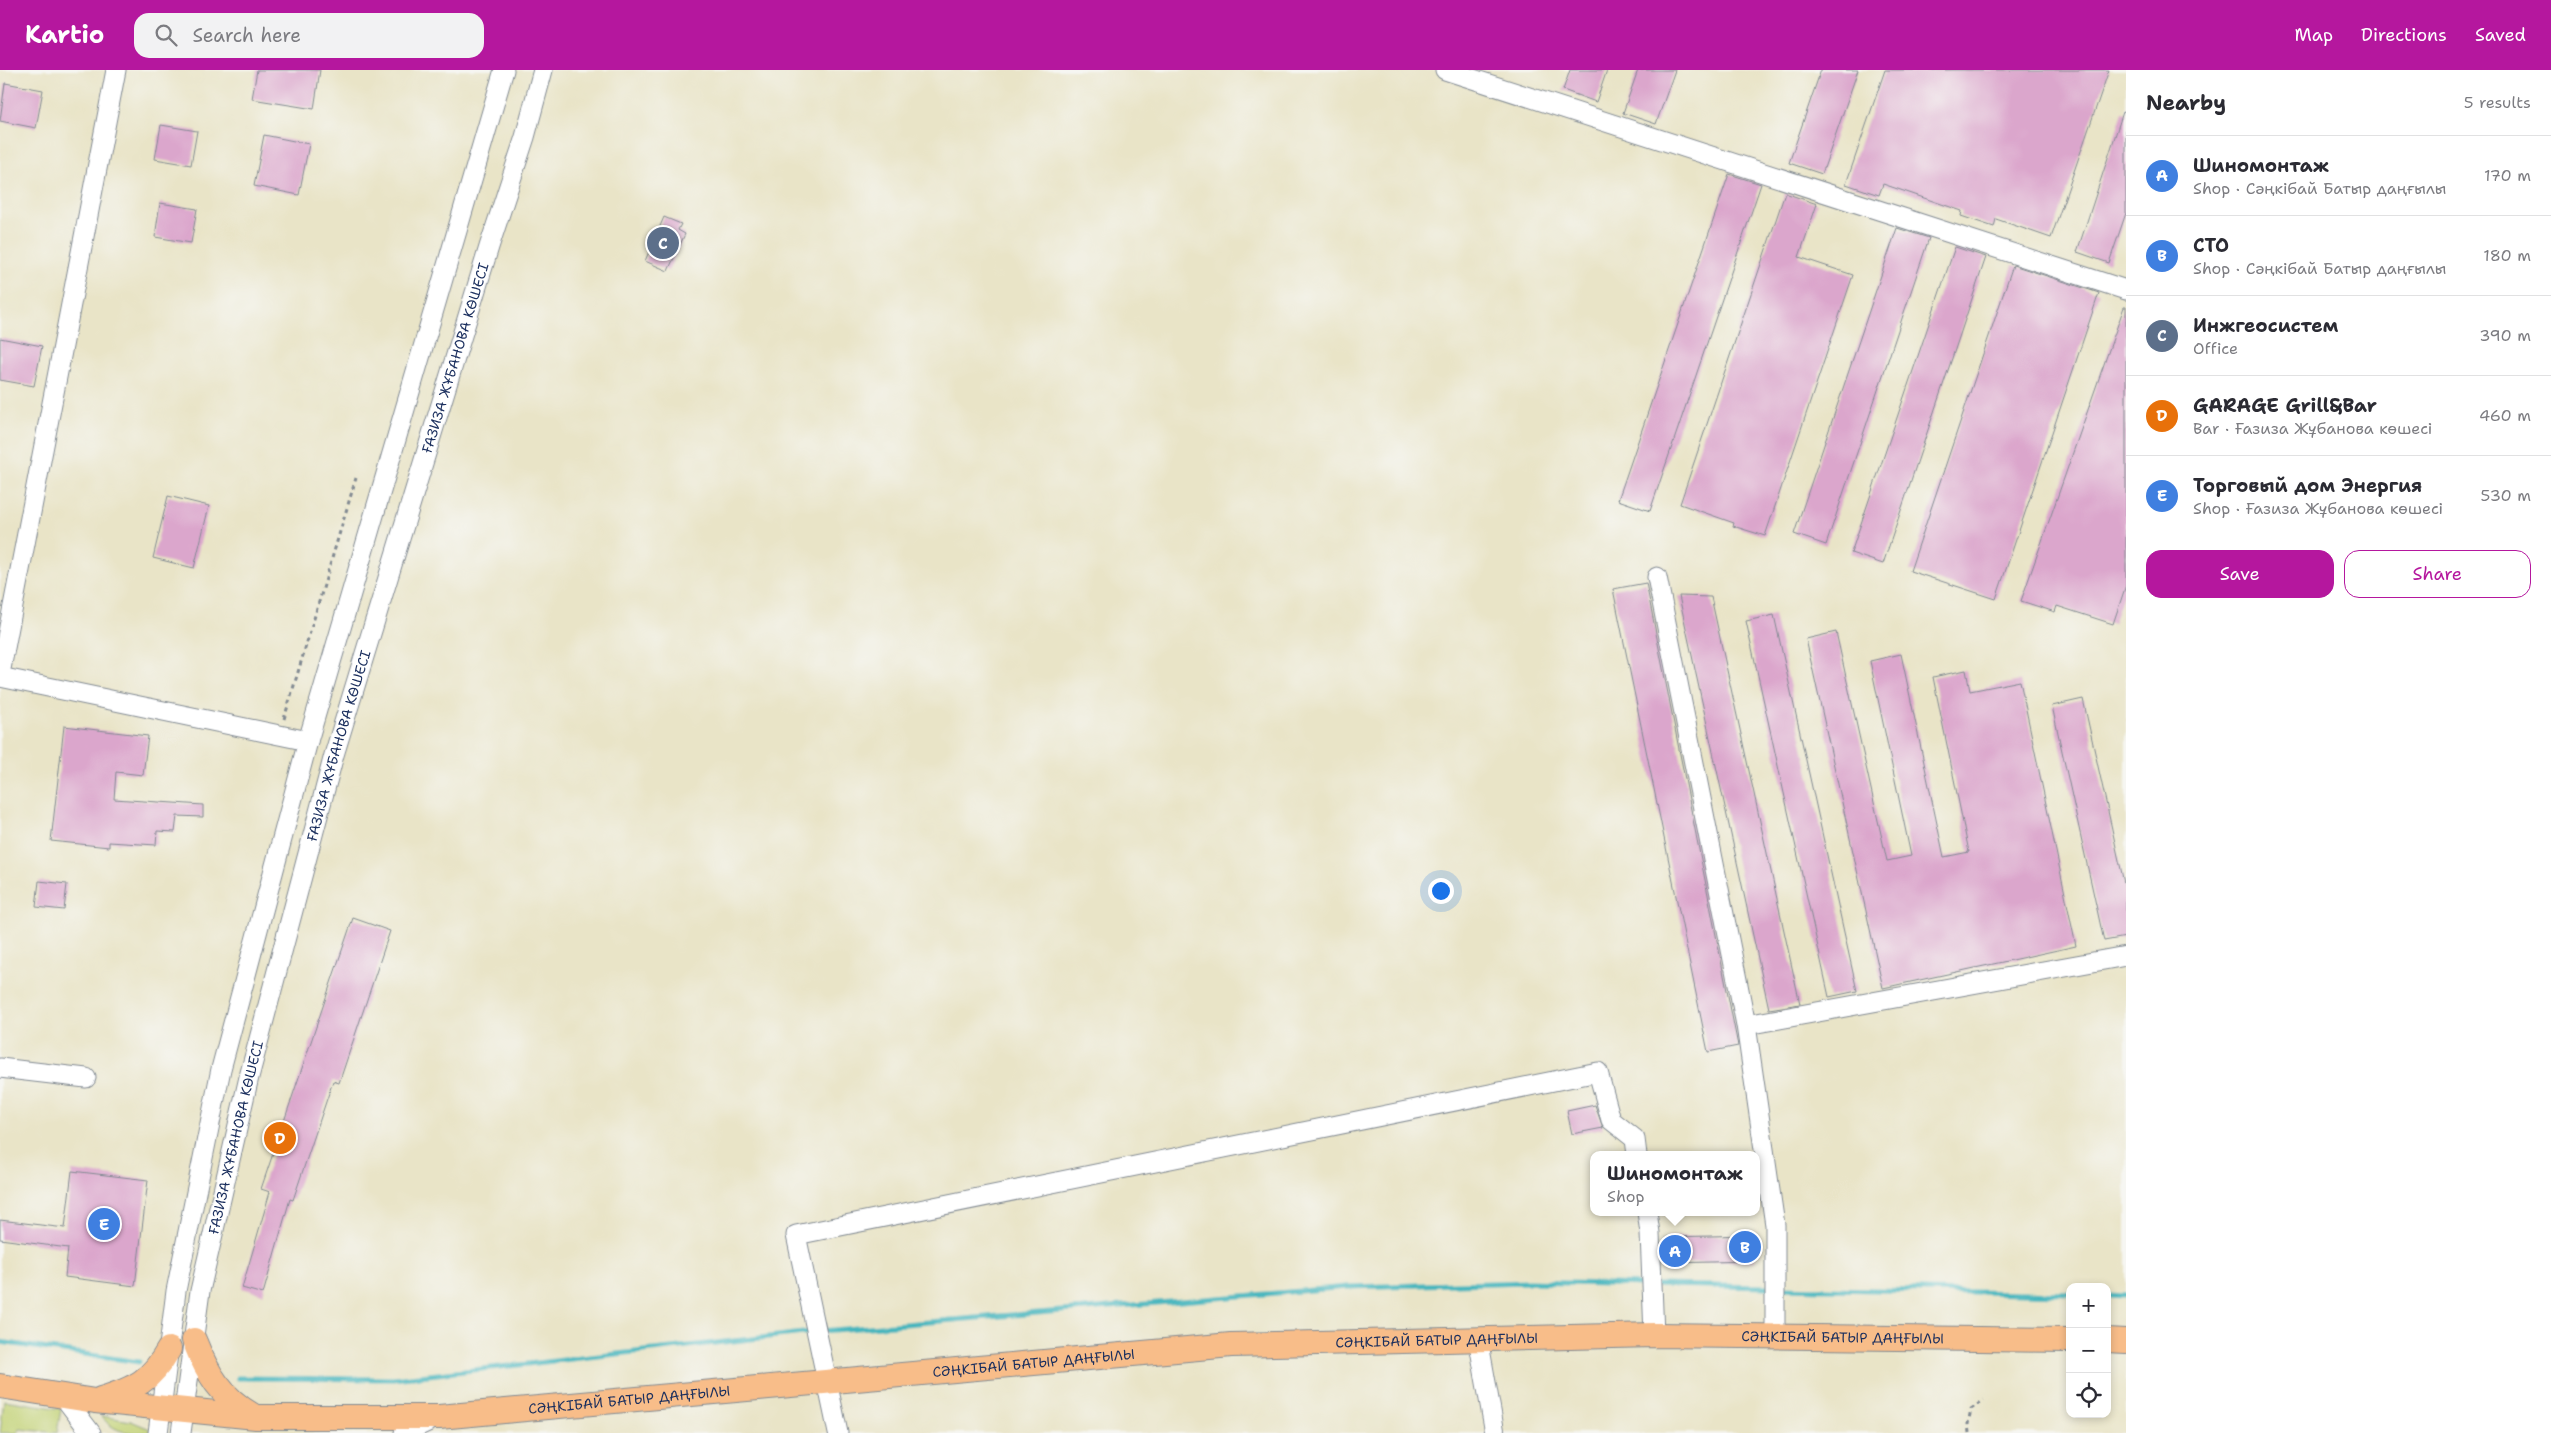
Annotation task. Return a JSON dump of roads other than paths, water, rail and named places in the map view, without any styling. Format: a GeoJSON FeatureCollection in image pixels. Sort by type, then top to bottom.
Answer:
{"type":"FeatureCollection","features":[{"type":"Feature","properties":{"kind":"main road","name":"СӘҢКІБАЙ БАТЫР ДАҢҒЫЛЫ"},"geometry":{"type":"LineString","coordinates":[[0,1386],[95,1401],[256,1417],[439,1417],[1231,1345],[1654,1335],[2066,1340]]}},
{"type":"Feature","properties":{"kind":"main road"},"geometry":{"type":"LineString","coordinates":[[194,1340],[214,1383],[234,1405],[256,1417]]}},
{"type":"Feature","properties":{"kind":"main road"},"geometry":{"type":"LineString","coordinates":[[2111,1340],[2126,1341]]}},
{"type":"Feature","properties":{"kind":"main road"},"geometry":{"type":"LineString","coordinates":[[95,1401],[141,1383],[158,1369],[169,1349]]}},
{"type":"Feature","properties":{"kind":"street"},"geometry":{"type":"LineString","coordinates":[[116,70],[0,676],[308,741]]}},
{"type":"Feature","properties":{"kind":"street","name":"ҒАЗИЗА ЖҰБАНОВА КӨШЕСІ"},"geometry":{"type":"LineString","coordinates":[[181,1433],[174,1409],[169,1349],[176,1291],[221,1069],[308,741],[504,70]]}},
{"type":"Feature","properties":{"kind":"street","name":"ҒАЗИЗА ЖҰБАНОВА КӨШЕСІ"},"geometry":{"type":"LineString","coordinates":[[158,1433],[174,1409],[194,1340],[200,1291],[249,1078],[334,756],[489,247],[525,137],[543,70]]}},
{"type":"Feature","properties":{"kind":"street"},"geometry":{"type":"LineString","coordinates":[[1445,70],[2126,290]]}},
{"type":"Feature","properties":{"kind":"street"},"geometry":{"type":"LineString","coordinates":[[1657,577],[1746,1025],[1775,1225],[1776,1335]]}},
{"type":"Feature","properties":{"kind":"street"},"geometry":{"type":"LineString","coordinates":[[1746,1025],[2126,956]]}},
{"type":"Feature","properties":{"kind":"street"},"geometry":{"type":"LineString","coordinates":[[0,1068],[86,1078]]}},
{"type":"Feature","properties":{"kind":"street"},"geometry":{"type":"LineString","coordinates":[[221,1069],[249,1078]]}},
{"type":"Feature","properties":{"kind":"street"},"geometry":{"type":"LineString","coordinates":[[838,1433],[796,1234],[1598,1072],[1611,1120],[1635,1139],[1636,1151]]}},
{"type":"Feature","properties":{"kind":"street"},"geometry":{"type":"LineString","coordinates":[[1647,1216],[1650,1233],[1654,1335]]}},
{"type":"Feature","properties":{"kind":"street"},"geometry":{"type":"LineString","coordinates":[[1478,1338],[1495,1433]]}},
{"type":"Feature","properties":{"kind":"street"},"geometry":{"type":"LineString","coordinates":[[63,1396],[91,1433]]}},
{"type":"Feature","properties":{"kind":"street"},"geometry":{"type":"LineString","coordinates":[[412,1431],[439,1417]]}},
{"type":"Feature","properties":{"kind":"waterway"},"geometry":{"type":"LineString","coordinates":[[821,1331],[1348,1287],[1529,1282],[1648,1285]]}},
{"type":"Feature","properties":{"kind":"waterway"},"geometry":{"type":"LineString","coordinates":[[1657,1285],[1771,1287]]}},
{"type":"Feature","properties":{"kind":"waterway"},"geometry":{"type":"LineString","coordinates":[[1779,1288],[2066,1294]]}},
{"type":"Feature","properties":{"kind":"waterway"},"geometry":{"type":"LineString","coordinates":[[2111,1295],[2126,1296]]}},
{"type":"Feature","properties":{"kind":"waterway"},"geometry":{"type":"LineString","coordinates":[[238,1378],[393,1379],[813,1332]]}},
{"type":"Feature","properties":{"kind":"waterway"},"geometry":{"type":"LineString","coordinates":[[0,1342],[139,1362]]}},
{"type":"Feature","properties":{"kind":"place","name":"Инжгеосистем"},"geometry":{"type":"Point","coordinates":[663,243]}},
{"type":"Feature","properties":{"kind":"place","name":"GARAGE Grill&Bar"},"geometry":{"type":"Point","coordinates":[280,1138]}},
{"type":"Feature","properties":{"kind":"place","name":"Торговый дом Энергия"},"geometry":{"type":"Point","coordinates":[104,1224]}},
{"type":"Feature","properties":{"kind":"place","name":"СТО"},"geometry":{"type":"Point","coordinates":[1745,1247]}},
{"type":"Feature","properties":{"kind":"place","name":"Шиномонтаж"},"geometry":{"type":"Point","coordinates":[1675,1251]}}]}
